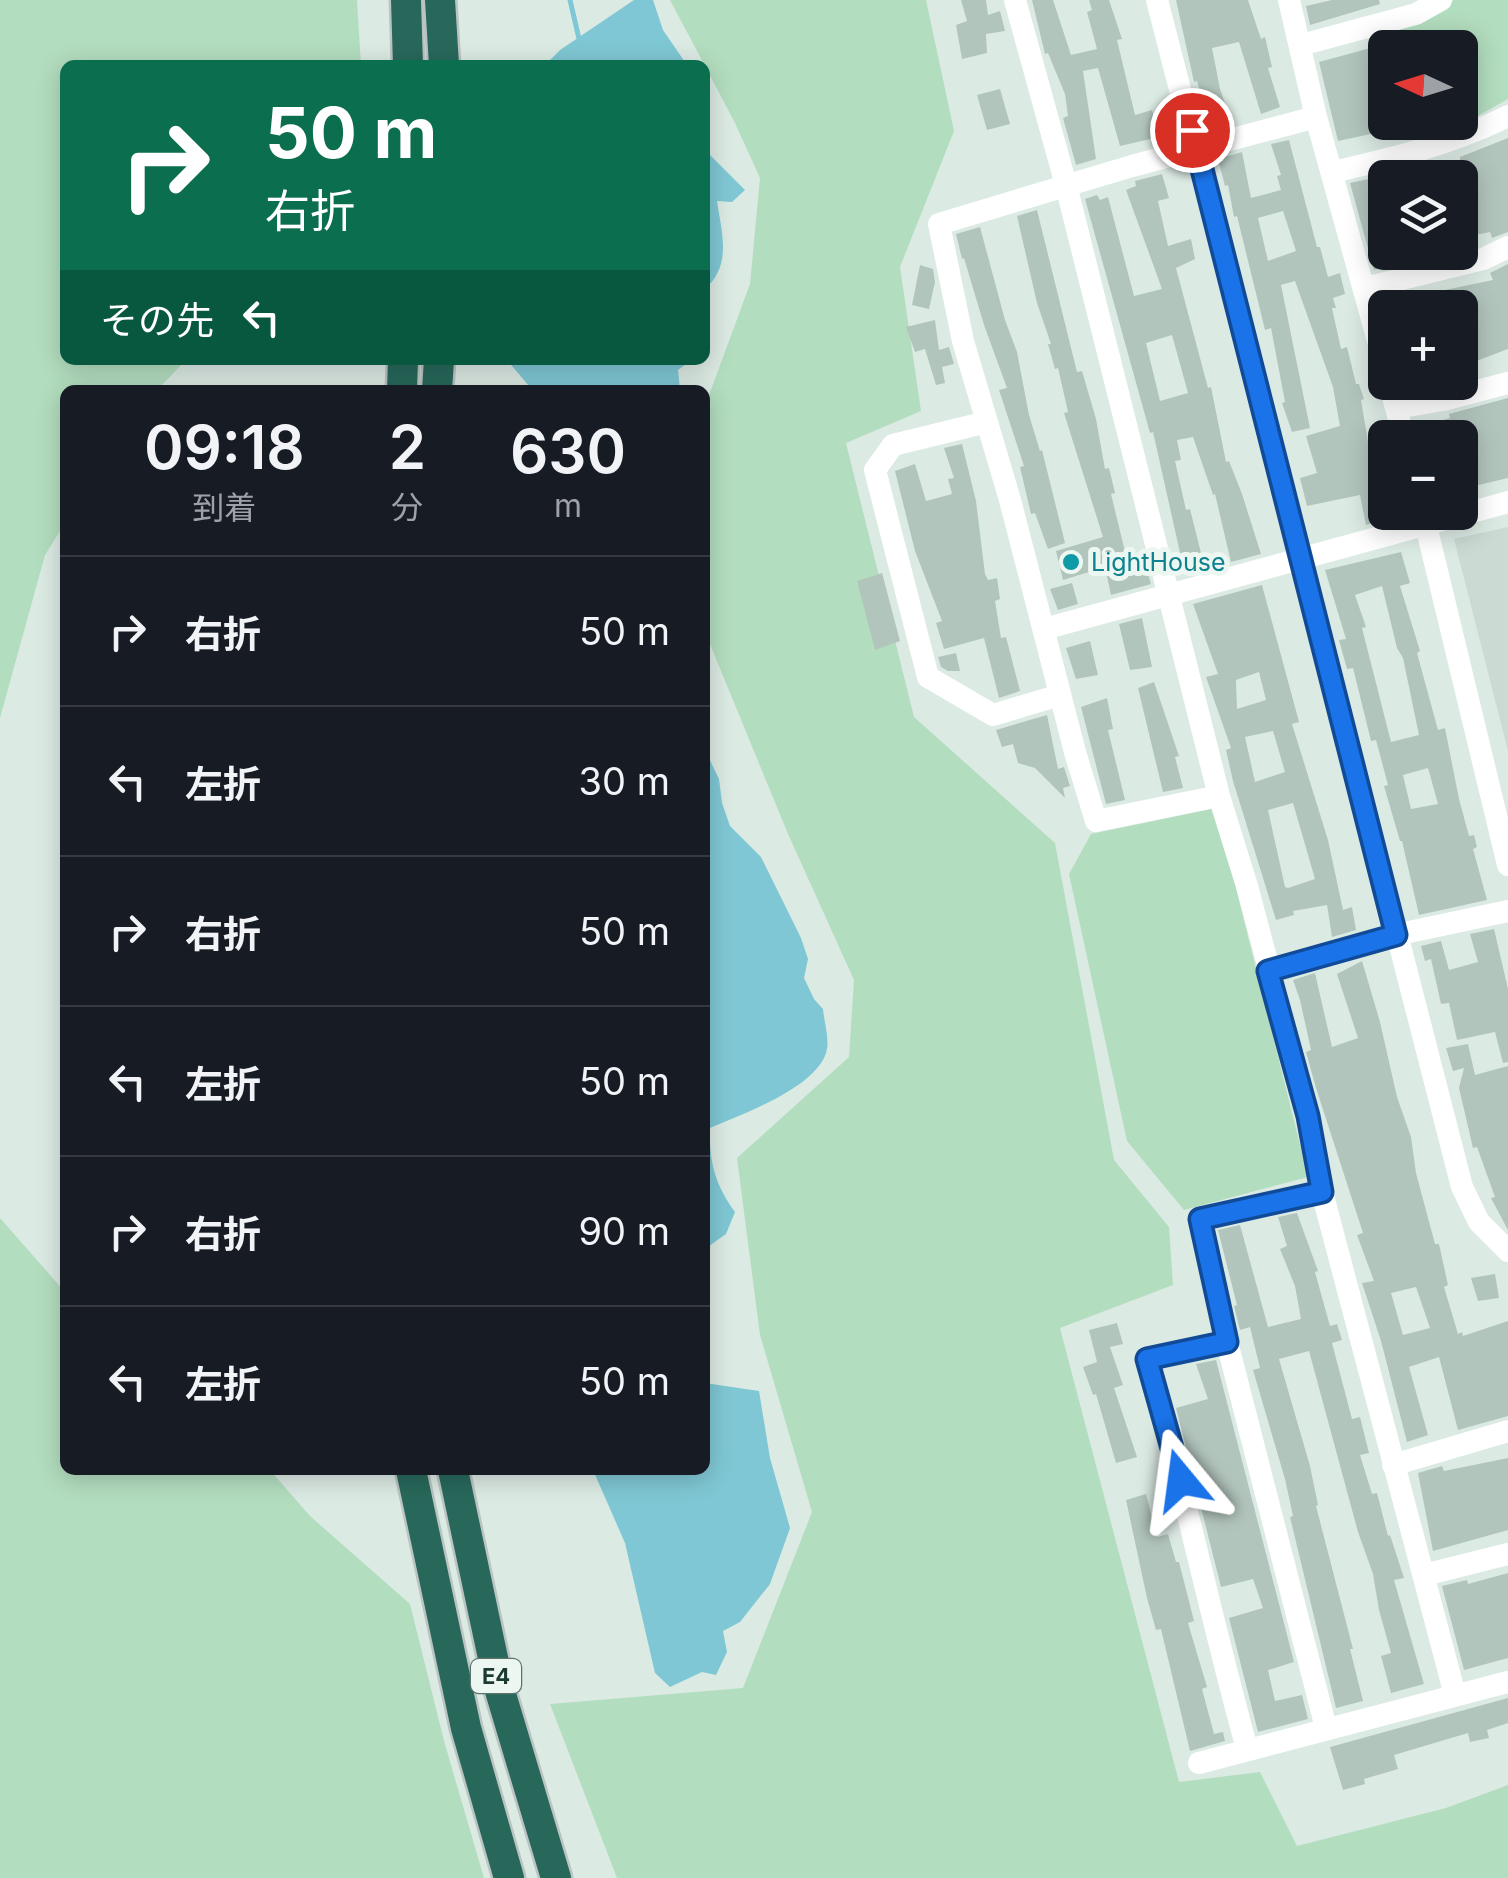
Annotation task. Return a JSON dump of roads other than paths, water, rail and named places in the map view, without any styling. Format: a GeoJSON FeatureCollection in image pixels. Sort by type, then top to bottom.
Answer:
{"type":"FeatureCollection","features":[{"type":"Feature","properties":{"kind":"highway"},"geometry":{"type":"LineString","coordinates":[[406,0],[408,60]]}},
{"type":"Feature","properties":{"kind":"highway"},"geometry":{"type":"LineString","coordinates":[[440,0],[444,60]]}},
{"type":"Feature","properties":{"kind":"highway","name":"E4"},"geometry":{"type":"LineString","coordinates":[[412,1475],[466,1728],[509,1878]]}},
{"type":"Feature","properties":{"kind":"highway","name":"E4"},"geometry":{"type":"LineString","coordinates":[[453,1475],[500,1692],[556,1878]]}},
{"type":"Feature","properties":{"kind":"street"},"geometry":{"type":"LineString","coordinates":[[1015,0],[1066,185],[1219,796],[1308,1116],[1322,1192],[1454,1696]]}},
{"type":"Feature","properties":{"kind":"street"},"geometry":{"type":"LineString","coordinates":[[1157,0],[1462,1187],[1479,1222],[1508,1252]]}},
{"type":"Feature","properties":{"kind":"street"},"geometry":{"type":"LineString","coordinates":[[1290,0],[1316,117],[1368,300]]}},
{"type":"Feature","properties":{"kind":"street"},"geometry":{"type":"LineString","coordinates":[[1300,45],[1416,14],[1442,0]]}},
{"type":"Feature","properties":{"kind":"street"},"geometry":{"type":"LineString","coordinates":[[1333,172],[1408,155],[1471,135],[1508,116]]}},
{"type":"Feature","properties":{"kind":"street"},"geometry":{"type":"LineString","coordinates":[[1219,796],[1096,822],[963,340],[938,224],[1316,117]]}},
{"type":"Feature","properties":{"kind":"street"},"geometry":{"type":"LineString","coordinates":[[1365,288],[1483,259],[1508,247]]}},
{"type":"Feature","properties":{"kind":"street"},"geometry":{"type":"LineString","coordinates":[[1396,408],[1508,383]]}},
{"type":"Feature","properties":{"kind":"street"},"geometry":{"type":"LineString","coordinates":[[1394,400],[1399,420]]}},
{"type":"Feature","properties":{"kind":"street"},"geometry":{"type":"LineString","coordinates":[[987,422],[893,445],[875,470],[928,677],[992,715],[1060,694]]}},
{"type":"Feature","properties":{"kind":"street"},"geometry":{"type":"LineString","coordinates":[[1478,508],[1508,502]]}},
{"type":"Feature","properties":{"kind":"street"},"geometry":{"type":"LineString","coordinates":[[1044,629],[1300,560],[1391,530]]}},
{"type":"Feature","properties":{"kind":"street"},"geometry":{"type":"LineString","coordinates":[[1428,530],[1508,865]]}},
{"type":"Feature","properties":{"kind":"street"},"geometry":{"type":"LineString","coordinates":[[1268,971],[1396,935],[1508,911]]}},
{"type":"Feature","properties":{"kind":"street"},"geometry":{"type":"LineString","coordinates":[[1322,1192],[1200,1219],[1227,1342],[1326,1728]]}},
{"type":"Feature","properties":{"kind":"street"},"geometry":{"type":"LineString","coordinates":[[1227,1342],[1147,1359],[1247,1748]]}},
{"type":"Feature","properties":{"kind":"street"},"geometry":{"type":"LineString","coordinates":[[1393,1465],[1508,1431]]}},
{"type":"Feature","properties":{"kind":"street"},"geometry":{"type":"LineString","coordinates":[[1424,1575],[1508,1554]]}},
{"type":"Feature","properties":{"kind":"street"},"geometry":{"type":"LineString","coordinates":[[1199,1763],[1508,1682]]}},
{"type":"Feature","properties":{"kind":"water"},"geometry":{"type":"Polygon","coordinates":[[[634,0],[653,0],[663,30],[684,60],[550,60],[634,0]]]}},
{"type":"Feature","properties":{"kind":"water"},"geometry":{"type":"Polygon","coordinates":[[[710,155],[745,190],[732,202],[717,201],[723,248],[710,283],[710,155]]]}},
{"type":"Feature","properties":{"kind":"water"},"geometry":{"type":"Polygon","coordinates":[[[511,365],[684,365],[678,370],[680,385],[528,385],[511,365]]]}},
{"type":"Feature","properties":{"kind":"water"},"geometry":{"type":"Polygon","coordinates":[[[710,760],[719,779],[730,826],[761,857],[801,938],[808,959],[804,978],[823,1009],[827,1049],[821,1063],[795,1087],[710,1128],[710,760]]]}},
{"type":"Feature","properties":{"kind":"water"},"geometry":{"type":"Polygon","coordinates":[[[710,1128],[715,1172],[735,1212],[726,1234],[710,1245],[710,1128]]]}},
{"type":"Feature","properties":{"kind":"water"},"geometry":{"type":"Polygon","coordinates":[[[710,1384],[759,1391],[770,1458],[790,1528],[770,1584],[740,1622],[723,1631],[727,1652],[716,1675],[702,1672],[670,1687],[655,1673],[625,1543],[595,1475],[710,1475],[710,1384]]]}},
{"type":"Feature","properties":{"kind":"waterway"},"geometry":{"type":"LineString","coordinates":[[570,0],[580,43]]}},
{"type":"Feature","properties":{"kind":"place","name":"LightHouse"},"geometry":{"type":"Point","coordinates":[1071,562]}}]}
